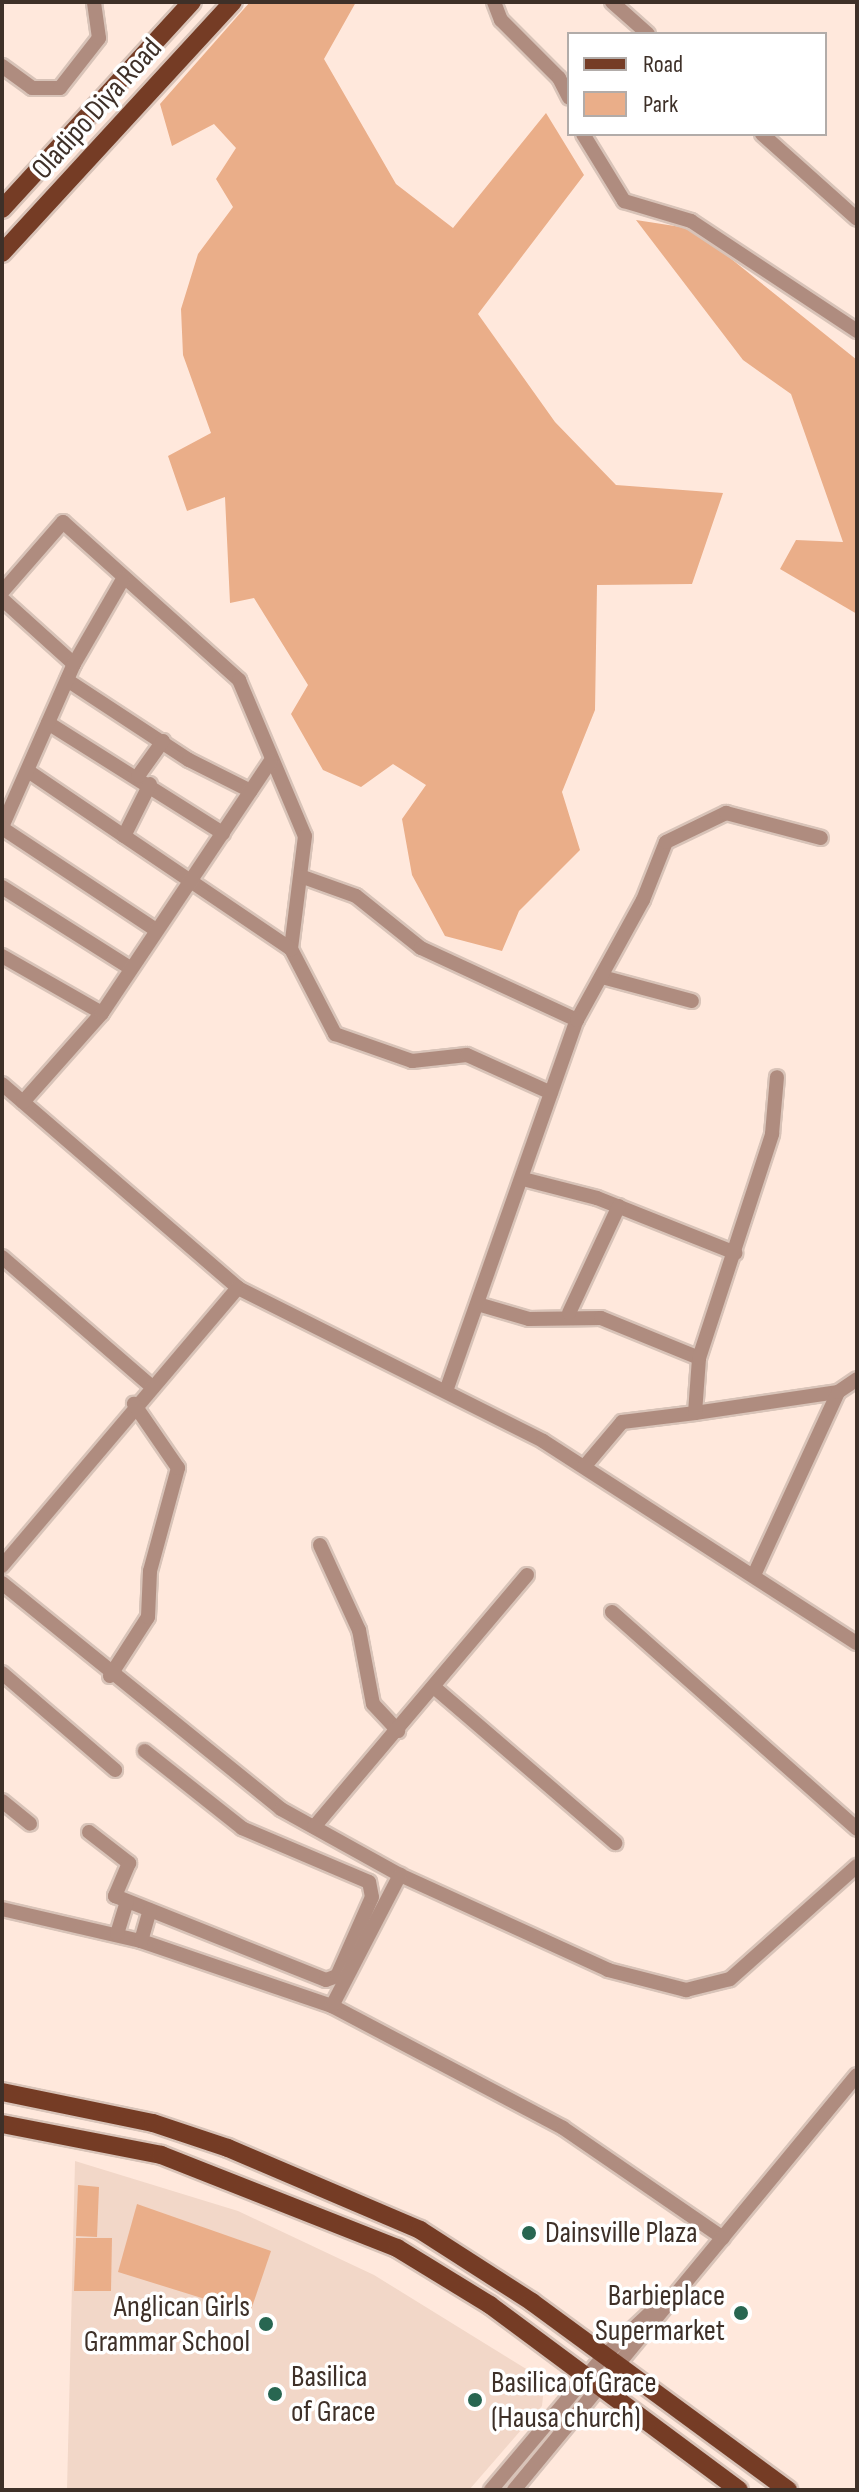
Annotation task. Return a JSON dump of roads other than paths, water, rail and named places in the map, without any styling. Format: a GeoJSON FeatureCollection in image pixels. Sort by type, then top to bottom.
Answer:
{"type":"FeatureCollection","features":[{"type":"Feature","properties":{"kind":"main road","name":"Oladipo Diya Road"},"geometry":{"type":"LineString","coordinates":[[2,209],[192,2]]}},
{"type":"Feature","properties":{"kind":"main road","name":"Oladipo Diya Road"},"geometry":{"type":"LineString","coordinates":[[2,253],[233,2]]}},
{"type":"Feature","properties":{"kind":"main road"},"geometry":{"type":"LineString","coordinates":[[2,2092],[153,2123],[308,2177],[420,2230],[788,2490]]}},
{"type":"Feature","properties":{"kind":"main road"},"geometry":{"type":"LineString","coordinates":[[2,2124],[161,2155],[328,2215],[490,2305],[739,2490]]}},
{"type":"Feature","properties":{"kind":"street"},"geometry":{"type":"LineString","coordinates":[[2,66],[32,88],[60,88],[99,38],[94,2]]}},
{"type":"Feature","properties":{"kind":"street"},"geometry":{"type":"LineString","coordinates":[[494,2],[501,20],[559,78],[567,94]]}},
{"type":"Feature","properties":{"kind":"street"},"geometry":{"type":"LineString","coordinates":[[612,2],[646,32]]}},
{"type":"Feature","properties":{"kind":"street"},"geometry":{"type":"LineString","coordinates":[[584,136],[624,201],[691,221],[857,331]]}},
{"type":"Feature","properties":{"kind":"street"},"geometry":{"type":"LineString","coordinates":[[764,136],[857,219]]}},
{"type":"Feature","properties":{"kind":"street"},"geometry":{"type":"LineString","coordinates":[[2,592],[63,522],[239,680],[265,729],[271,761],[305,836],[303,877],[291,949],[308,993],[348,1043],[426,1063],[467,1055],[551,1093]]}},
{"type":"Feature","properties":{"kind":"street"},"geometry":{"type":"LineString","coordinates":[[123,579],[74,664],[2,827],[156,930]]}},
{"type":"Feature","properties":{"kind":"street"},"geometry":{"type":"LineString","coordinates":[[2,599],[74,664]]}},
{"type":"Feature","properties":{"kind":"street"},"geometry":{"type":"LineString","coordinates":[[67,680],[163,741],[251,791]]}},
{"type":"Feature","properties":{"kind":"street"},"geometry":{"type":"LineString","coordinates":[[48,723],[144,780],[223,833]]}},
{"type":"Feature","properties":{"kind":"street"},"geometry":{"type":"LineString","coordinates":[[124,836],[144,780],[163,741]]}},
{"type":"Feature","properties":{"kind":"street"},"geometry":{"type":"LineString","coordinates":[[23,1102],[102,1013],[271,761]]}},
{"type":"Feature","properties":{"kind":"street"},"geometry":{"type":"LineString","coordinates":[[28,771],[291,949]]}},
{"type":"Feature","properties":{"kind":"street"},"geometry":{"type":"LineString","coordinates":[[446,1391],[481,1305],[577,1020],[602,977],[669,839],[726,813],[821,838]]}},
{"type":"Feature","properties":{"kind":"street"},"geometry":{"type":"LineString","coordinates":[[303,877],[356,896],[421,948],[577,1020]]}},
{"type":"Feature","properties":{"kind":"street"},"geometry":{"type":"LineString","coordinates":[[2,887],[130,968]]}},
{"type":"Feature","properties":{"kind":"street"},"geometry":{"type":"LineString","coordinates":[[2,956],[102,1013]]}},
{"type":"Feature","properties":{"kind":"street"},"geometry":{"type":"LineString","coordinates":[[602,977],[692,1001]]}},
{"type":"Feature","properties":{"kind":"street"},"geometry":{"type":"LineString","coordinates":[[695,1413],[699,1358],[772,1134],[777,1077]]}},
{"type":"Feature","properties":{"kind":"street"},"geometry":{"type":"LineString","coordinates":[[2,1084],[238,1288],[446,1391],[584,1467],[857,1643]]}},
{"type":"Feature","properties":{"kind":"street"},"geometry":{"type":"LineString","coordinates":[[523,1179],[619,1206],[735,1253]]}},
{"type":"Feature","properties":{"kind":"street"},"geometry":{"type":"LineString","coordinates":[[569,1313],[619,1206]]}},
{"type":"Feature","properties":{"kind":"street"},"geometry":{"type":"LineString","coordinates":[[2,1257],[150,1385]]}},
{"type":"Feature","properties":{"kind":"street"},"geometry":{"type":"LineString","coordinates":[[2,1566],[150,1385],[238,1288]]}},
{"type":"Feature","properties":{"kind":"street"},"geometry":{"type":"LineString","coordinates":[[481,1305],[529,1319],[569,1313],[611,1321],[699,1358]]}},
{"type":"Feature","properties":{"kind":"street"},"geometry":{"type":"LineString","coordinates":[[584,1467],[622,1422],[838,1392],[857,1379]]}},
{"type":"Feature","properties":{"kind":"street"},"geometry":{"type":"LineString","coordinates":[[754,1575],[838,1392]]}},
{"type":"Feature","properties":{"kind":"street"},"geometry":{"type":"LineString","coordinates":[[110,1676],[148,1617],[150,1571],[178,1468],[134,1404]]}},
{"type":"Feature","properties":{"kind":"street"},"geometry":{"type":"LineString","coordinates":[[320,1545],[359,1630],[373,1704],[398,1731]]}},
{"type":"Feature","properties":{"kind":"street"},"geometry":{"type":"LineString","coordinates":[[314,1827],[435,1688],[527,1575]]}},
{"type":"Feature","properties":{"kind":"street"},"geometry":{"type":"LineString","coordinates":[[2,1583],[221,1766],[314,1827],[400,1875],[608,1970],[686,1990],[730,1979],[857,1866]]}},
{"type":"Feature","properties":{"kind":"street"},"geometry":{"type":"LineString","coordinates":[[612,1612],[857,1829]]}},
{"type":"Feature","properties":{"kind":"street"},"geometry":{"type":"LineString","coordinates":[[2,1673],[115,1770]]}},
{"type":"Feature","properties":{"kind":"street"},"geometry":{"type":"LineString","coordinates":[[435,1688],[615,1843]]}},
{"type":"Feature","properties":{"kind":"street"},"geometry":{"type":"LineString","coordinates":[[89,1832],[129,1863],[115,1896],[332,1980],[372,1888],[242,1828],[145,1751]]}},
{"type":"Feature","properties":{"kind":"street"},"geometry":{"type":"LineString","coordinates":[[2,1801],[30,1824]]}},
{"type":"Feature","properties":{"kind":"street"},"geometry":{"type":"LineString","coordinates":[[332,2006],[400,1875]]}},
{"type":"Feature","properties":{"kind":"street"},"geometry":{"type":"LineString","coordinates":[[117,1934],[127,1901]]}},
{"type":"Feature","properties":{"kind":"street"},"geometry":{"type":"LineString","coordinates":[[2,1909],[141,1941],[332,2006],[563,2128],[723,2238]]}},
{"type":"Feature","properties":{"kind":"street"},"geometry":{"type":"LineString","coordinates":[[141,1941],[150,1910]]}},
{"type":"Feature","properties":{"kind":"street"},"geometry":{"type":"LineString","coordinates":[[514,2490],[610,2362],[723,2238],[857,2075]]}},
{"type":"Feature","properties":{"kind":"street"},"geometry":{"type":"LineString","coordinates":[[491,2490],[594,2382]]}},
{"type":"Feature","properties":{"kind":"place","name":"Dainsville Plaza"},"geometry":{"type":"Point","coordinates":[529,2233]}},
{"type":"Feature","properties":{"kind":"place","name":"Barbieplace Supermarket"},"geometry":{"type":"Point","coordinates":[741,2313]}},
{"type":"Feature","properties":{"kind":"place","name":"Anglican Girls Grammar School"},"geometry":{"type":"Point","coordinates":[266,2324]}},
{"type":"Feature","properties":{"kind":"place","name":"Basilica of Grace"},"geometry":{"type":"Point","coordinates":[275,2394]}},
{"type":"Feature","properties":{"kind":"place","name":"Basilica of Grace (Hausa church)"},"geometry":{"type":"Point","coordinates":[475,2400]}}]}
